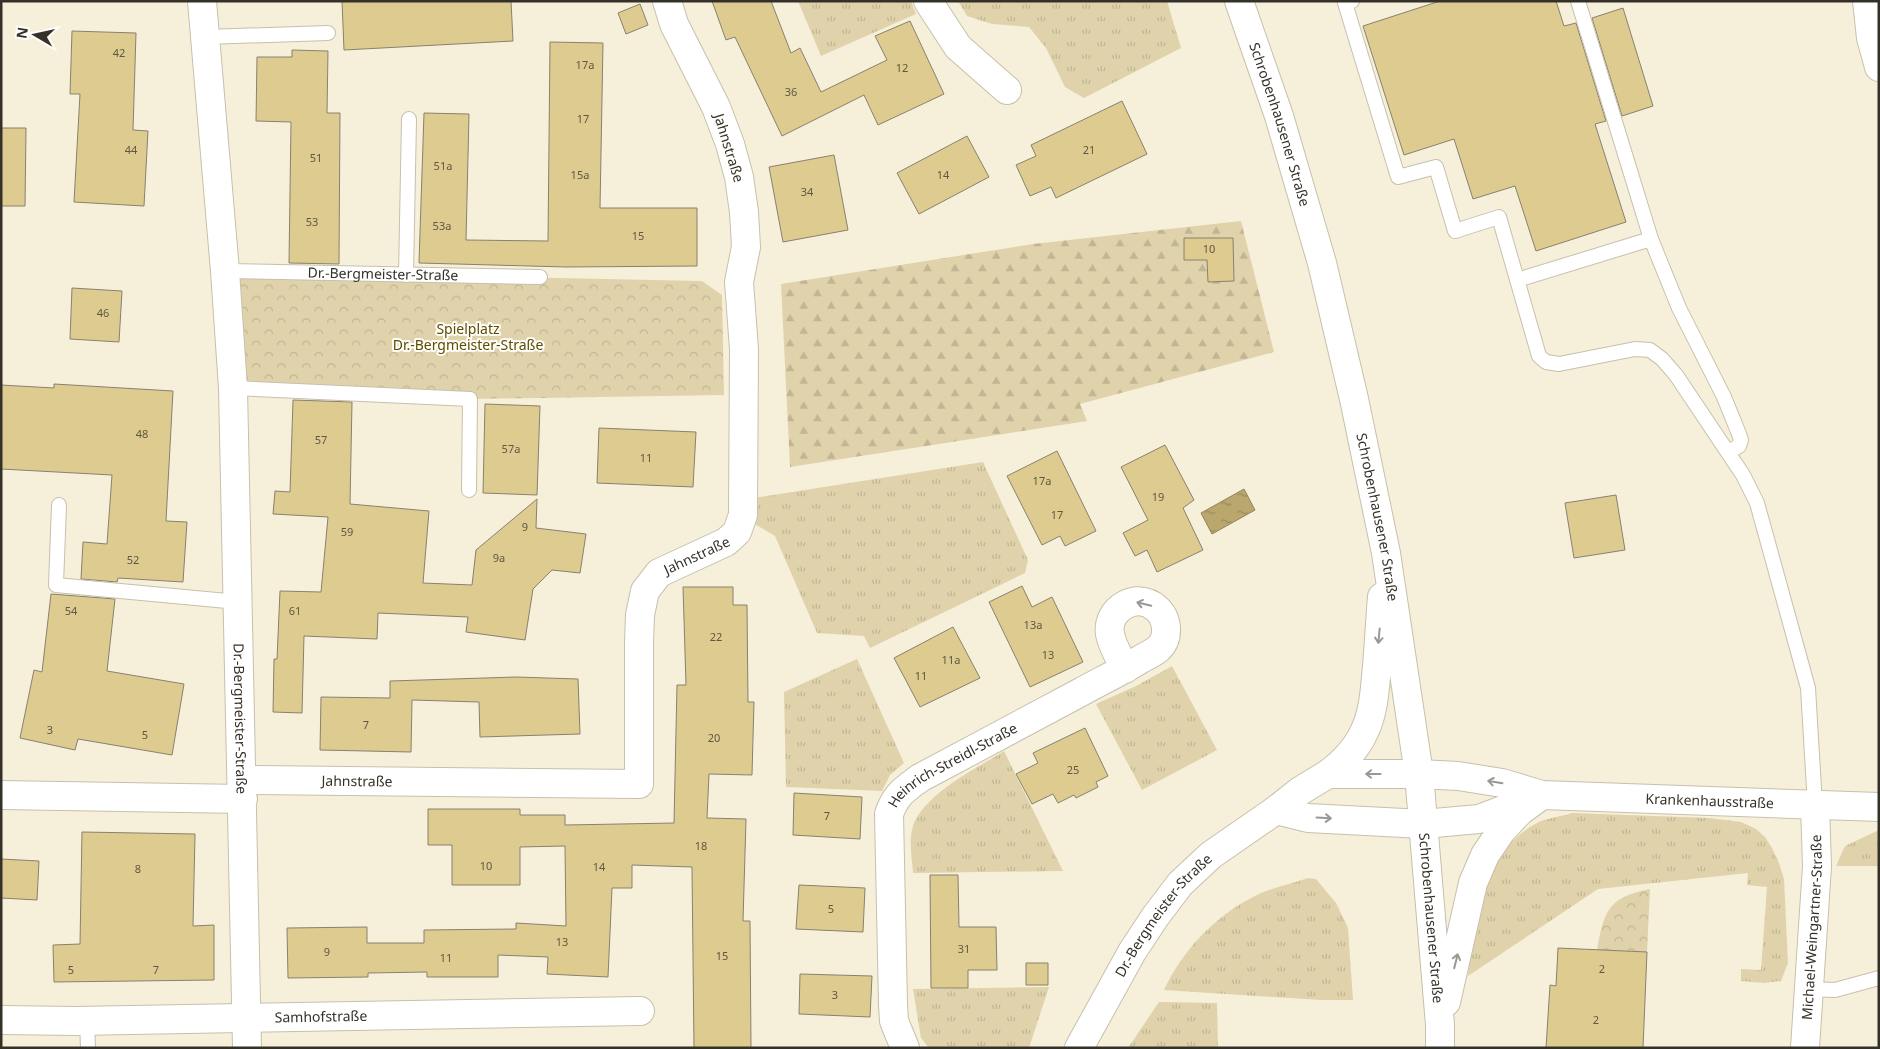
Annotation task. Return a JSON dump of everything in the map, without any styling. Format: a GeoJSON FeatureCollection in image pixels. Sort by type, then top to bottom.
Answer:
{"type":"FeatureCollection","features":[{"type":"Feature","properties":{"kind":"street","name":"Dr.-Bergmeister-Straße"},"geometry":{"type":"LineString","coordinates":[[202,1],[226,271],[233,388],[247,1048]]}},
{"type":"Feature","properties":{"kind":"street","name":"Jahnstraße"},"geometry":{"type":"LineString","coordinates":[[1,795],[242,789],[639,784],[640,609],[645,592],[659,573],[726,542],[737,532],[743,515],[744,349],[739,282],[746,247],[739,177],[730,144],[716,108],[674,24],[667,1]]}},
{"type":"Feature","properties":{"kind":"street"},"geometry":{"type":"LineString","coordinates":[[928,1],[958,47],[1007,90]]}},
{"type":"Feature","properties":{"kind":"street","name":"Schrobenhausener Straße"},"geometry":{"type":"LineString","coordinates":[[1239,1],[1279,116],[1322,263],[1354,399],[1386,553],[1419,774],[1440,1036]]}},
{"type":"Feature","properties":{"kind":"street"},"geometry":{"type":"LineString","coordinates":[[1868,1],[1871,38],[1879,67]]}},
{"type":"Feature","properties":{"kind":"street"},"geometry":{"type":"LineString","coordinates":[[1328,774],[1344,762],[1356,746],[1365,730],[1370,714],[1374,694],[1386,553]]}},
{"type":"Feature","properties":{"kind":"street","name":"Heinrich-Streidl-Straße"},"geometry":{"type":"LineString","coordinates":[[905,1048],[894,1022],[893,1005],[890,814],[893,802],[900,792],[920,778],[1125,668]]}},
{"type":"Feature","properties":{"kind":"street","name":"Dr.-Bergmeister-Straße"},"geometry":{"type":"LineString","coordinates":[[1078,1048],[1132,952],[1155,917],[1180,884],[1211,854],[1276,810],[1300,790],[1328,774],[1419,774]]}},
{"type":"Feature","properties":{"kind":"street","name":"Krankenhausstraße"},"geometry":{"type":"LineString","coordinates":[[1419,774],[1458,776],[1502,783],[1542,795],[1879,807]]}},
{"type":"Feature","properties":{"kind":"street"},"geometry":{"type":"LineString","coordinates":[[1440,1036],[1473,883],[1482,862],[1502,830],[1520,811],[1542,795]]}},
{"type":"Feature","properties":{"kind":"street","name":"Krankenhausstraße"},"geometry":{"type":"LineString","coordinates":[[1423,824],[1479,819],[1542,795]]}},
{"type":"Feature","properties":{"kind":"street","name":"Michael-Weingartner-Straße"},"geometry":{"type":"LineString","coordinates":[[1805,1048],[1817,866],[1815,805]]}},
{"type":"Feature","properties":{"kind":"street"},"geometry":{"type":"LineString","coordinates":[[1276,810],[1308,818],[1423,824]]}},
{"type":"Feature","properties":{"kind":"street","name":"Samhofstraße"},"geometry":{"type":"LineString","coordinates":[[1,1020],[88,1021],[640,1011]]}},
{"type":"Feature","properties":{"kind":"lane"},"geometry":{"type":"LineString","coordinates":[[1352,1],[1345,3],[1398,177],[1436,167],[1455,231],[1499,217],[1540,356],[1546,362],[1559,364],[1636,349],[1650,350],[1676,375],[1743,474],[1758,503],[1808,688],[1815,805]]}},
{"type":"Feature","properties":{"kind":"lane"},"geometry":{"type":"LineString","coordinates":[[1578,1],[1651,240],[1679,308],[1724,397],[1740,434],[1739,446],[1728,452]]}},
{"type":"Feature","properties":{"kind":"lane"},"geometry":{"type":"LineString","coordinates":[[206,37],[328,33]]}},
{"type":"Feature","properties":{"kind":"lane"},"geometry":{"type":"LineString","coordinates":[[406,275],[409,120]]}},
{"type":"Feature","properties":{"kind":"lane"},"geometry":{"type":"LineString","coordinates":[[1517,280],[1651,240]]}},
{"type":"Feature","properties":{"kind":"lane","name":"Dr.-Bergmeister-Straße"},"geometry":{"type":"LineString","coordinates":[[226,271],[540,278]]}},
{"type":"Feature","properties":{"kind":"lane"},"geometry":{"type":"LineString","coordinates":[[233,388],[470,400],[469,490]]}},
{"type":"Feature","properties":{"kind":"lane"},"geometry":{"type":"LineString","coordinates":[[58,505],[56,585],[238,602]]}},
{"type":"Feature","properties":{"kind":"lane"},"geometry":{"type":"LineString","coordinates":[[1808,989],[1835,990],[1879,978]]}},
{"type":"Feature","properties":{"kind":"lane"},"geometry":{"type":"LineString","coordinates":[[88,1021],[88,1048]]}},
{"type":"Feature","properties":{"kind":"green space"},"geometry":{"type":"Polygon","coordinates":[[[798,1],[911,1],[916,14],[821,56],[798,1]]]}},
{"type":"Feature","properties":{"kind":"green space"},"geometry":{"type":"Polygon","coordinates":[[[958,1],[1167,1],[1181,48],[1084,98],[1065,87],[1046,48],[1029,27],[992,24],[967,16],[958,1]]]}},
{"type":"Feature","properties":{"kind":"green space"},"geometry":{"type":"Polygon","coordinates":[[[1241,221],[1274,352],[1080,404],[1087,421],[790,467],[781,284],[1033,244],[1241,221]]]}},
{"type":"Feature","properties":{"kind":"green space","name":"Spielplatz Dr.-Bergmeister-Straße"},"geometry":{"type":"Polygon","coordinates":[[[225,271],[702,281],[722,295],[724,395],[470,399],[233,388],[225,271]]]}},
{"type":"Feature","properties":{"kind":"green space"},"geometry":{"type":"Polygon","coordinates":[[[983,462],[1028,560],[1025,573],[870,648],[864,636],[817,633],[775,536],[753,523],[754,498],[983,462]]]}},
{"type":"Feature","properties":{"kind":"green space"},"geometry":{"type":"Polygon","coordinates":[[[857,659],[904,763],[890,775],[882,791],[786,787],[784,692],[857,659]]]}},
{"type":"Feature","properties":{"kind":"green space"},"geometry":{"type":"Polygon","coordinates":[[[1172,666],[1217,750],[1142,790],[1096,704],[1136,686],[1172,666]]]}},
{"type":"Feature","properties":{"kind":"green space"},"geometry":{"type":"Polygon","coordinates":[[[1004,751],[1063,871],[913,873],[911,835],[917,818],[925,806],[950,784],[1004,751]]]}},
{"type":"Feature","properties":{"kind":"green space"},"geometry":{"type":"Polygon","coordinates":[[[1572,813],[1709,818],[1741,822],[1756,829],[1765,837],[1772,848],[1784,879],[1788,963],[1781,981],[1764,983],[1741,981],[1741,969],[1761,970],[1767,887],[1747,885],[1748,873],[1598,889],[1468,976],[1484,891],[1492,871],[1503,853],[1517,837],[1535,824],[1572,813]]]}},
{"type":"Feature","properties":{"kind":"green space"},"geometry":{"type":"Polygon","coordinates":[[[1879,830],[1879,866],[1836,866],[1845,846],[1879,830]]]}},
{"type":"Feature","properties":{"kind":"green space"},"geometry":{"type":"Polygon","coordinates":[[[1308,878],[1316,879],[1336,903],[1348,928],[1353,1000],[1321,1000],[1164,990],[1180,961],[1190,948],[1225,914],[1260,894],[1308,878]]]}},
{"type":"Feature","properties":{"kind":"green space"},"geometry":{"type":"Polygon","coordinates":[[[1650,889],[1647,952],[1597,950],[1606,915],[1617,901],[1636,892],[1650,889]]]}},
{"type":"Feature","properties":{"kind":"green space"},"geometry":{"type":"Polygon","coordinates":[[[1049,987],[1029,1048],[929,1048],[921,1038],[913,989],[1049,987]]]}},
{"type":"Feature","properties":{"kind":"green space"},"geometry":{"type":"Polygon","coordinates":[[[1159,1002],[1217,1003],[1218,1048],[1128,1048],[1159,1002]]]}},
{"type":"Feature","properties":{"kind":"water"},"geometry":{"type":"Polygon","coordinates":[[[1244,489],[1255,510],[1212,534],[1201,513],[1244,489]]]}},
{"type":"Feature","properties":{"kind":"building"},"geometry":{"type":"Polygon","coordinates":[[[342,1],[511,1],[513,41],[344,50],[342,1]]]}},
{"type":"Feature","properties":{"kind":"building"},"geometry":{"type":"Polygon","coordinates":[[[712,1],[771,1],[791,53],[800,48],[821,92],[887,60],[875,36],[910,21],[944,94],[878,125],[864,95],[782,136],[735,37],[726,40],[712,1]]]}},
{"type":"Feature","properties":{"kind":"building"},"geometry":{"type":"Polygon","coordinates":[[[1440,1],[1556,1],[1564,26],[1576,23],[1606,121],[1595,124],[1626,222],[1536,251],[1515,186],[1473,199],[1454,139],[1404,155],[1363,26],[1440,1]]]}},
{"type":"Feature","properties":{"kind":"building"},"geometry":{"type":"Polygon","coordinates":[[[640,4],[648,25],[626,34],[618,13],[640,4]]]}},
{"type":"Feature","properties":{"kind":"building"},"geometry":{"type":"Polygon","coordinates":[[[1623,8],[1653,106],[1622,116],[1592,18],[1623,8]]]}},
{"type":"Feature","properties":{"kind":"building"},"geometry":{"type":"Polygon","coordinates":[[[72,31],[136,33],[133,130],[148,131],[144,206],[74,202],[80,94],[70,94],[72,31]]]}},
{"type":"Feature","properties":{"kind":"building"},"geometry":{"type":"Polygon","coordinates":[[[550,42],[603,43],[600,208],[697,208],[697,266],[566,267],[419,263],[424,113],[469,114],[466,240],[548,241],[550,42]]]}},
{"type":"Feature","properties":{"kind":"building"},"geometry":{"type":"Polygon","coordinates":[[[292,50],[328,51],[327,113],[340,113],[339,264],[289,263],[291,122],[256,121],[257,57],[292,57],[292,50]]]}},
{"type":"Feature","properties":{"kind":"building"},"geometry":{"type":"Polygon","coordinates":[[[1122,101],[1147,154],[1056,198],[1051,187],[1030,196],[1016,165],[1036,156],[1031,145],[1122,101]]]}},
{"type":"Feature","properties":{"kind":"building"},"geometry":{"type":"Polygon","coordinates":[[[1,128],[26,128],[25,206],[1,206],[1,128]]]}},
{"type":"Feature","properties":{"kind":"building"},"geometry":{"type":"Polygon","coordinates":[[[967,136],[989,177],[919,214],[897,173],[967,136]]]}},
{"type":"Feature","properties":{"kind":"building"},"geometry":{"type":"Polygon","coordinates":[[[834,155],[848,230],[783,242],[769,167],[834,155]]]}},
{"type":"Feature","properties":{"kind":"building"},"geometry":{"type":"Polygon","coordinates":[[[1184,238],[1233,238],[1234,281],[1208,282],[1207,260],[1184,260],[1184,238]]]}},
{"type":"Feature","properties":{"kind":"building"},"geometry":{"type":"Polygon","coordinates":[[[72,288],[122,291],[119,342],[70,339],[72,288]]]}},
{"type":"Feature","properties":{"kind":"building"},"geometry":{"type":"Polygon","coordinates":[[[54,384],[173,391],[166,521],[187,522],[183,582],[118,578],[117,582],[81,579],[83,542],[107,544],[112,475],[1,469],[1,385],[54,388],[54,384]]]}},
{"type":"Feature","properties":{"kind":"building"},"geometry":{"type":"Polygon","coordinates":[[[293,400],[352,402],[350,504],[429,511],[423,583],[472,585],[476,550],[537,499],[536,528],[586,534],[580,573],[552,570],[533,589],[525,640],[466,632],[468,617],[378,613],[377,639],[304,636],[302,713],[273,712],[274,659],[277,659],[280,591],[321,592],[328,517],[273,514],[275,491],[290,492],[293,400]]]}},
{"type":"Feature","properties":{"kind":"building"},"geometry":{"type":"Polygon","coordinates":[[[485,404],[540,406],[537,495],[483,493],[485,404]]]}},
{"type":"Feature","properties":{"kind":"building"},"geometry":{"type":"Polygon","coordinates":[[[599,428],[696,432],[693,487],[597,483],[599,428]]]}},
{"type":"Feature","properties":{"kind":"building"},"geometry":{"type":"Polygon","coordinates":[[[1165,445],[1194,500],[1183,508],[1203,550],[1157,572],[1147,550],[1135,556],[1123,533],[1148,520],[1121,467],[1165,445]]]}},
{"type":"Feature","properties":{"kind":"building"},"geometry":{"type":"Polygon","coordinates":[[[1057,451],[1096,531],[1065,546],[1060,536],[1042,545],[1007,476],[1057,451]]]}},
{"type":"Feature","properties":{"kind":"building"},"geometry":{"type":"Polygon","coordinates":[[[1616,495],[1625,550],[1574,558],[1565,503],[1616,495]]]}},
{"type":"Feature","properties":{"kind":"building"},"geometry":{"type":"Polygon","coordinates":[[[1022,586],[1032,607],[1052,597],[1083,662],[1030,687],[989,602],[1022,586]]]}},
{"type":"Feature","properties":{"kind":"building"},"geometry":{"type":"Polygon","coordinates":[[[683,587],[733,587],[733,605],[747,605],[748,702],[754,702],[752,775],[709,774],[707,818],[746,819],[743,921],[750,921],[751,1048],[694,1048],[692,867],[632,865],[632,888],[612,888],[608,977],[547,974],[548,957],[498,955],[498,977],[427,977],[427,972],[368,973],[368,977],[288,978],[287,928],[367,927],[367,943],[424,943],[424,930],[516,929],[516,923],[566,926],[565,846],[520,847],[520,885],[452,885],[452,845],[428,845],[428,809],[520,809],[520,815],[565,815],[565,825],[674,823],[677,685],[686,685],[683,587]]]}},
{"type":"Feature","properties":{"kind":"building"},"geometry":{"type":"Polygon","coordinates":[[[51,594],[115,599],[107,671],[184,684],[172,755],[78,739],[75,750],[20,738],[34,670],[42,672],[51,594]]]}},
{"type":"Feature","properties":{"kind":"building"},"geometry":{"type":"Polygon","coordinates":[[[953,627],[980,678],[920,707],[894,658],[953,627]]]}},
{"type":"Feature","properties":{"kind":"building"},"geometry":{"type":"Polygon","coordinates":[[[516,677],[578,679],[580,734],[480,737],[479,702],[412,700],[411,752],[320,750],[321,697],[390,698],[390,681],[516,677]]]}},
{"type":"Feature","properties":{"kind":"building"},"geometry":{"type":"Polygon","coordinates":[[[1085,728],[1108,776],[1096,782],[1098,787],[1076,798],[1074,795],[1058,803],[1053,794],[1032,804],[1016,774],[1038,763],[1033,753],[1085,728]]]}},
{"type":"Feature","properties":{"kind":"building"},"geometry":{"type":"Polygon","coordinates":[[[794,793],[862,797],[860,839],[793,835],[794,793]]]}},
{"type":"Feature","properties":{"kind":"building"},"geometry":{"type":"Polygon","coordinates":[[[82,832],[195,834],[193,926],[214,925],[214,980],[54,982],[53,945],[80,944],[82,832]]]}},
{"type":"Feature","properties":{"kind":"building"},"geometry":{"type":"Polygon","coordinates":[[[1,859],[39,861],[37,900],[1,898],[1,859]]]}},
{"type":"Feature","properties":{"kind":"building"},"geometry":{"type":"Polygon","coordinates":[[[930,875],[958,875],[959,927],[996,927],[997,970],[968,970],[968,988],[931,988],[930,875]]]}},
{"type":"Feature","properties":{"kind":"building"},"geometry":{"type":"Polygon","coordinates":[[[799,885],[865,888],[863,932],[796,929],[799,885]]]}},
{"type":"Feature","properties":{"kind":"building"},"geometry":{"type":"Polygon","coordinates":[[[1558,948],[1647,952],[1643,1048],[1546,1048],[1550,985],[1556,986],[1558,948]]]}},
{"type":"Feature","properties":{"kind":"building"},"geometry":{"type":"Polygon","coordinates":[[[1026,963],[1048,963],[1048,985],[1026,985],[1026,963]]]}},
{"type":"Feature","properties":{"kind":"building"},"geometry":{"type":"Polygon","coordinates":[[[800,974],[872,976],[870,1017],[799,1014],[800,974]]]}}]}
